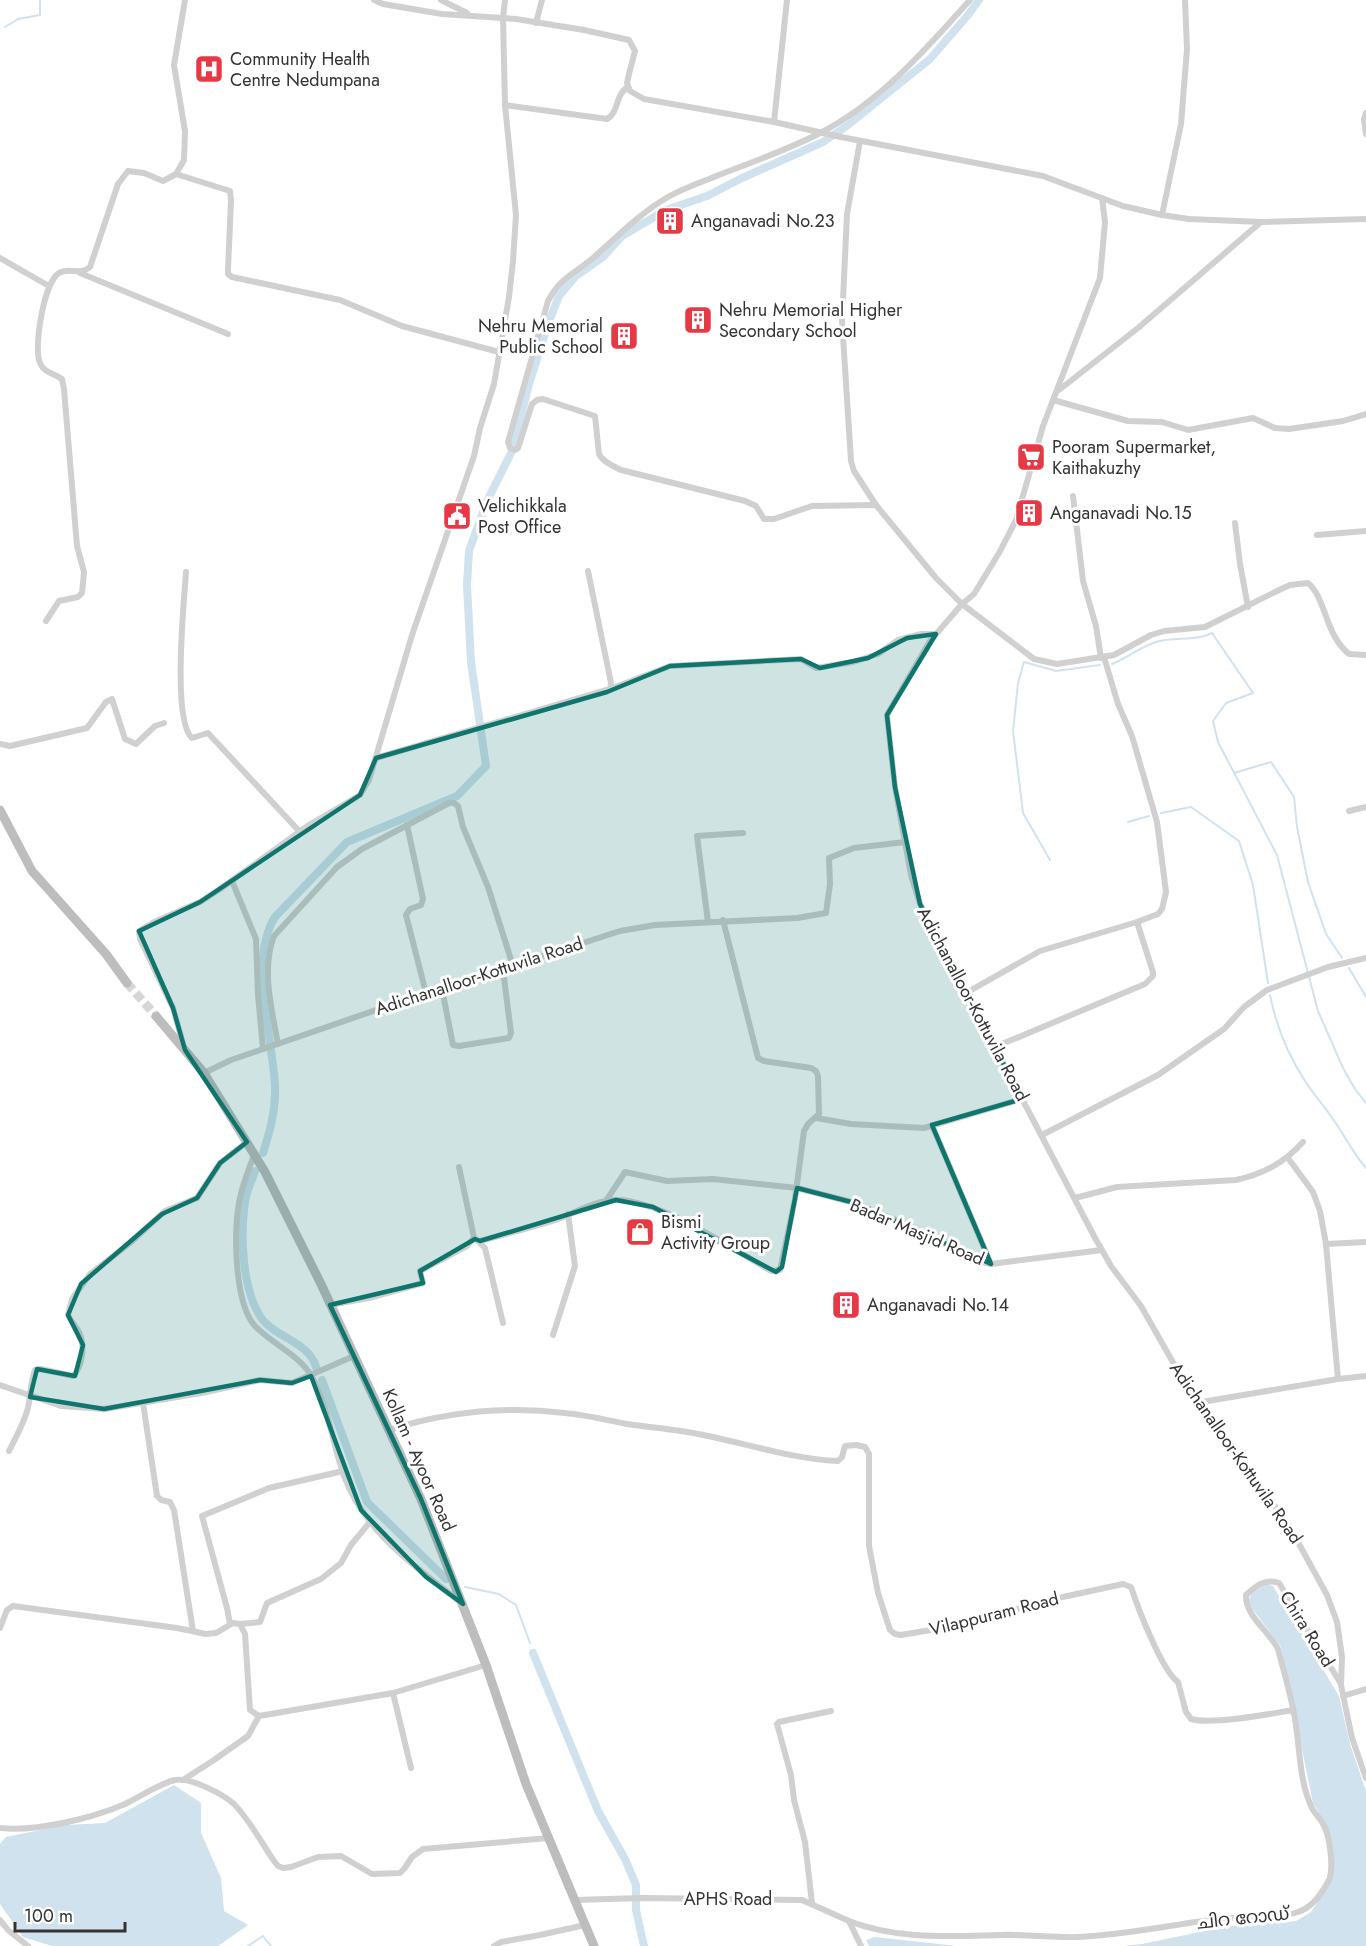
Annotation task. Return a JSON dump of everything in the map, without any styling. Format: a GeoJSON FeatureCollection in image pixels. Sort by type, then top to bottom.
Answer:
{"type":"FeatureCollection","features":[{"type":"Feature","properties":{"kind":"main road"},"geometry":{"type":"LineString","coordinates":[[0,810],[32,871],[106,954],[127,983]]}},
{"type":"Feature","properties":{"kind":"main road","name":"Kollam - Ayoor Road"},"geometry":{"type":"LineString","coordinates":[[156,1016],[204,1073],[266,1172],[389,1430],[421,1499],[463,1604],[526,1784],[594,1946]]}},
{"type":"Feature","properties":{"kind":"street"},"geometry":{"type":"LineString","coordinates":[[80,272],[86,270],[92,262],[118,184],[128,171],[144,172],[164,181],[176,174],[184,160],[185,131],[174,65],[185,0]]}},
{"type":"Feature","properties":{"kind":"street"},"geometry":{"type":"LineString","coordinates":[[374,0],[383,4],[442,14],[503,18],[584,30],[629,40],[635,51],[628,74],[628,87],[630,91],[644,99],[774,122],[1043,177],[1123,206],[1162,215],[1189,219],[1262,222],[1366,219]]}},
{"type":"Feature","properties":{"kind":"street"},"geometry":{"type":"LineString","coordinates":[[441,0],[472,16]]}},
{"type":"Feature","properties":{"kind":"street"},"geometry":{"type":"LineString","coordinates":[[185,1050],[173,1008],[140,939],[139,931],[200,902],[300,832],[360,795],[369,780],[412,634],[474,456],[494,384],[509,297],[516,215],[506,105],[503,18],[505,0]]}},
{"type":"Feature","properties":{"kind":"street"},"geometry":{"type":"LineString","coordinates":[[536,23],[542,0]]}},
{"type":"Feature","properties":{"kind":"street"},"geometry":{"type":"LineString","coordinates":[[774,122],[787,0]]}},
{"type":"Feature","properties":{"kind":"street"},"geometry":{"type":"LineString","coordinates":[[876,505],[812,506],[774,519],[764,519],[756,506],[745,501],[621,470],[601,459],[595,416],[543,399],[532,404],[518,447],[513,449],[508,445],[548,301],[566,276],[590,261],[664,199],[825,133],[874,98],[912,64],[970,0]]}},
{"type":"Feature","properties":{"kind":"street"},"geometry":{"type":"LineString","coordinates":[[1162,215],[1181,124],[1187,49],[1185,0]]}},
{"type":"Feature","properties":{"kind":"street"},"geometry":{"type":"LineString","coordinates":[[506,105],[607,119],[612,115],[621,93],[628,87]]}},
{"type":"Feature","properties":{"kind":"street"},"geometry":{"type":"LineString","coordinates":[[1366,113],[1364,119],[1366,134]]}},
{"type":"Feature","properties":{"kind":"street"},"geometry":{"type":"LineString","coordinates":[[860,141],[847,214],[842,321],[851,461],[854,471],[876,505],[936,578],[962,604],[1034,658],[1057,664],[1125,651],[1151,635],[1164,631],[1204,627],[1290,585],[1308,583],[1314,590],[1330,630],[1340,646],[1349,654],[1366,655]]}},
{"type":"Feature","properties":{"kind":"street"},"geometry":{"type":"LineString","coordinates":[[176,174],[230,191],[228,274],[232,277],[340,300],[402,326],[499,352]]}},
{"type":"Feature","properties":{"kind":"street"},"geometry":{"type":"LineString","coordinates":[[905,842],[895,787],[887,715],[914,665],[936,634],[962,604],[974,594],[1016,520],[1042,426],[1100,278],[1105,222],[1102,198]]}},
{"type":"Feature","properties":{"kind":"street"},"geometry":{"type":"LineString","coordinates":[[1057,391],[1138,328],[1262,222]]}},
{"type":"Feature","properties":{"kind":"street"},"geometry":{"type":"LineString","coordinates":[[0,258],[49,286]]}},
{"type":"Feature","properties":{"kind":"street"},"geometry":{"type":"LineString","coordinates":[[46,621],[59,601],[81,596],[84,572],[77,546],[62,379],[43,369],[38,359],[41,310],[49,286],[60,272],[80,272],[228,334]]}},
{"type":"Feature","properties":{"kind":"street"},"geometry":{"type":"LineString","coordinates":[[1053,400],[1128,421],[1162,422],[1188,430],[1253,418],[1275,428],[1289,429],[1343,421],[1366,414]]}},
{"type":"Feature","properties":{"kind":"street"},"geometry":{"type":"LineString","coordinates":[[966,993],[1040,951],[1158,914],[1162,909],[1166,892],[1157,822],[1132,736],[1118,704],[1103,657],[1083,581],[1073,496]]}},
{"type":"Feature","properties":{"kind":"street"},"geometry":{"type":"LineString","coordinates":[[1235,523],[1248,607]]}},
{"type":"Feature","properties":{"kind":"street"},"geometry":{"type":"LineString","coordinates":[[1317,535],[1366,531]]}},
{"type":"Feature","properties":{"kind":"street"},"geometry":{"type":"LineString","coordinates":[[588,571],[609,671],[610,689]]}},
{"type":"Feature","properties":{"kind":"street"},"geometry":{"type":"LineString","coordinates":[[186,572],[181,693],[185,727],[192,738],[208,734],[300,832]]}},
{"type":"Feature","properties":{"kind":"street"},"geometry":{"type":"LineString","coordinates":[[376,758],[607,692],[670,666],[801,659],[816,668],[868,658],[898,640],[921,634],[936,634]]}},
{"type":"Feature","properties":{"kind":"street"},"geometry":{"type":"LineString","coordinates":[[0,744],[10,746],[87,728],[106,702],[112,699],[125,739],[136,744],[154,726],[164,723]]}},
{"type":"Feature","properties":{"kind":"street"},"geometry":{"type":"LineString","coordinates":[[277,1045],[269,980],[274,936],[337,867],[362,849],[449,803],[454,802],[458,806],[463,827],[488,887],[513,966]]}},
{"type":"Feature","properties":{"kind":"street"},"geometry":{"type":"LineString","coordinates":[[1349,811],[1366,807]]}},
{"type":"Feature","properties":{"kind":"street"},"geometry":{"type":"LineString","coordinates":[[407,825],[423,899],[421,905],[410,909],[406,915],[426,993]]}},
{"type":"Feature","properties":{"kind":"street"},"geometry":{"type":"LineString","coordinates":[[708,922],[697,836],[743,833]]}},
{"type":"Feature","properties":{"kind":"street","name":"Adichanalloor-Kottuvila Road"},"geometry":{"type":"LineString","coordinates":[[204,1073],[265,1049],[426,993],[620,931],[656,925],[797,918],[826,913],[830,884],[829,858],[854,848],[905,842],[911,875],[920,904],[1102,1250],[1140,1306],[1196,1402],[1287,1522],[1327,1595],[1337,1623],[1342,1657],[1343,1696],[1352,1738],[1366,1778]]}},
{"type":"Feature","properties":{"kind":"street"},"geometry":{"type":"LineString","coordinates":[[232,881],[256,939],[258,995],[265,1049]]}},
{"type":"Feature","properties":{"kind":"street"},"geometry":{"type":"LineString","coordinates":[[330,1305],[369,1298],[423,1283],[420,1271],[477,1240],[556,1220],[577,1209],[606,1201],[631,1201],[653,1207],[771,1271],[776,1272],[782,1267],[797,1188],[804,1131],[808,1124],[816,1118],[819,1108],[816,1071],[811,1068],[764,1062],[757,1056],[723,920]]}},
{"type":"Feature","properties":{"kind":"street"},"geometry":{"type":"LineString","coordinates":[[995,1047],[1145,984],[1153,972],[1137,922]]}},
{"type":"Feature","properties":{"kind":"street"},"geometry":{"type":"LineString","coordinates":[[1042,1135],[1158,1076],[1224,1029],[1255,998],[1267,990],[1366,958]]}},
{"type":"Feature","properties":{"kind":"street"},"geometry":{"type":"LineString","coordinates":[[442,988],[453,1045],[508,1038],[511,1033],[503,970]]}},
{"type":"Feature","properties":{"kind":"street"},"geometry":{"type":"LineString","coordinates":[[816,1118],[851,1124],[924,1128],[1022,1099]]}},
{"type":"Feature","properties":{"kind":"street"},"geometry":{"type":"LineString","coordinates":[[932,1125],[991,1264]]}},
{"type":"Feature","properties":{"kind":"street"},"geometry":{"type":"LineString","coordinates":[[9,1451],[24,1420],[30,1396],[29,1386],[37,1369],[73,1376],[77,1372],[81,1361],[82,1345],[80,1334],[68,1315],[72,1299],[81,1284],[165,1211],[197,1198],[220,1163],[247,1142]]}},
{"type":"Feature","properties":{"kind":"street"},"geometry":{"type":"LineString","coordinates":[[1075,1198],[1117,1187],[1236,1180],[1261,1173],[1288,1158],[1303,1142]]}},
{"type":"Feature","properties":{"kind":"street"},"geometry":{"type":"LineString","coordinates":[[255,1154],[239,1200],[238,1273],[245,1311],[254,1324],[304,1365],[311,1376],[324,1404],[343,1471],[354,1497],[370,1522],[426,1577],[463,1604]]}},
{"type":"Feature","properties":{"kind":"street"},"geometry":{"type":"LineString","coordinates":[[1288,1158],[1317,1201],[1326,1244],[1338,1379]]}},
{"type":"Feature","properties":{"kind":"street"},"geometry":{"type":"LineString","coordinates":[[459,1167],[477,1240],[485,1248],[503,1323]]}},
{"type":"Feature","properties":{"kind":"street","name":"Badar Masjid Road"},"geometry":{"type":"LineString","coordinates":[[606,1201],[625,1172],[667,1181],[713,1179],[797,1188],[855,1203],[910,1226],[981,1262],[991,1264],[1102,1250]]}},
{"type":"Feature","properties":{"kind":"street"},"geometry":{"type":"LineString","coordinates":[[553,1335],[575,1266],[568,1214]]}},
{"type":"Feature","properties":{"kind":"street"},"geometry":{"type":"LineString","coordinates":[[1326,1244],[1366,1242]]}},
{"type":"Feature","properties":{"kind":"street"},"geometry":{"type":"LineString","coordinates":[[0,1385],[61,1406],[104,1409],[260,1380],[292,1383],[354,1356]]}},
{"type":"Feature","properties":{"kind":"street"},"geometry":{"type":"LineString","coordinates":[[1196,1402],[1366,1376]]}},
{"type":"Feature","properties":{"kind":"street"},"geometry":{"type":"LineString","coordinates":[[143,1403],[157,1496],[161,1500],[170,1502],[174,1510],[193,1631]]}},
{"type":"Feature","properties":{"kind":"street","name":"Vilappuram Road"},"geometry":{"type":"LineString","coordinates":[[389,1430],[438,1417],[510,1410],[563,1412],[670,1429],[823,1460],[838,1461],[845,1446],[865,1447],[869,1454],[869,1546],[878,1593],[890,1629],[895,1634],[901,1635],[978,1622],[1035,1603],[1123,1584],[1131,1587],[1164,1661],[1173,1678],[1178,1682],[1186,1712],[1191,1719],[1198,1721],[1293,1710]]}},
{"type":"Feature","properties":{"kind":"street"},"geometry":{"type":"LineString","coordinates":[[230,1624],[202,1516],[269,1488],[343,1471]]}},
{"type":"Feature","properties":{"kind":"street"},"geometry":{"type":"LineString","coordinates":[[0,1628],[7,1610],[13,1606],[211,1635],[230,1624],[260,1622],[267,1603],[321,1579],[341,1563],[351,1545],[370,1522]]}},
{"type":"Feature","properties":{"kind":"street","name":"Chira Road"},"geometry":{"type":"LineString","coordinates":[[1246,1604],[1246,1595],[1257,1585],[1267,1581],[1279,1584],[1341,1685]]}},
{"type":"Feature","properties":{"kind":"street","name":"ചിറ റോഡ്"},"geometry":{"type":"LineString","coordinates":[[849,1922],[868,1929],[919,1935],[1077,1937],[1159,1929],[1219,1919],[1285,1915],[1306,1908],[1322,1892],[1331,1874],[1326,1830],[1312,1809],[1305,1786],[1293,1710],[1278,1649],[1273,1638],[1256,1620],[1246,1604]]}},
{"type":"Feature","properties":{"kind":"street"},"geometry":{"type":"LineString","coordinates":[[240,1624],[245,1634],[250,1710],[259,1716],[393,1693],[486,1665]]}},
{"type":"Feature","properties":{"kind":"street"},"geometry":{"type":"LineString","coordinates":[[1343,1696],[1366,1689]]}},
{"type":"Feature","properties":{"kind":"street"},"geometry":{"type":"LineString","coordinates":[[393,1693],[411,1768]]}},
{"type":"Feature","properties":{"kind":"street"},"geometry":{"type":"LineString","coordinates":[[812,1903],[805,1842],[794,1800],[791,1775],[777,1724],[790,1719],[831,1711]]}},
{"type":"Feature","properties":{"kind":"street"},"geometry":{"type":"LineString","coordinates":[[0,1828],[35,1826],[89,1818],[166,1783],[182,1780],[214,1761],[248,1736],[259,1716]]}},
{"type":"Feature","properties":{"kind":"street"},"geometry":{"type":"LineString","coordinates":[[182,1780],[224,1796],[235,1805],[274,1861],[283,1868],[291,1868],[318,1857],[341,1856],[372,1874],[400,1873],[412,1857],[423,1849],[549,1838]]}},
{"type":"Feature","properties":{"kind":"street","name":"APHS Road"},"geometry":{"type":"LineString","coordinates":[[575,1900],[642,1898],[802,1900],[849,1922]]}},
{"type":"Feature","properties":{"kind":"street"},"geometry":{"type":"LineString","coordinates":[[0,1920],[8,1930],[28,1946]]}},
{"type":"Feature","properties":{"kind":"street"},"geometry":{"type":"LineString","coordinates":[[849,1922],[861,1946]]}},
{"type":"Feature","properties":{"kind":"street"},"geometry":{"type":"LineString","coordinates":[[494,1946],[501,1942],[585,1924]]}},
{"type":"Feature","properties":{"kind":"highlighted area"},"geometry":{"type":"Polygon","coordinates":[[[936,634],[887,715],[895,787],[920,904],[1022,1099],[932,1125],[991,1264],[855,1203],[797,1188],[782,1267],[776,1272],[653,1207],[616,1200],[480,1241],[475,1239],[420,1271],[423,1283],[330,1305],[421,1499],[463,1604],[426,1577],[361,1510],[311,1376],[292,1383],[260,1380],[104,1409],[30,1397],[37,1369],[75,1376],[83,1345],[68,1315],[81,1284],[162,1214],[197,1198],[220,1163],[247,1142],[185,1050],[173,1008],[139,931],[200,902],[360,795],[376,758],[607,692],[670,666],[801,659],[820,668],[868,658],[907,638],[936,634]]]}},
{"type":"Feature","properties":{"kind":"water"},"geometry":{"type":"Polygon","coordinates":[[[1266,1584],[1273,1586],[1339,1696],[1350,1744],[1366,1791],[1366,1946],[1123,1946],[1260,1922],[1296,1921],[1311,1912],[1328,1886],[1334,1866],[1327,1827],[1313,1803],[1281,1647],[1248,1603],[1251,1594],[1266,1584]]]}},
{"type":"Feature","properties":{"kind":"water"},"geometry":{"type":"Polygon","coordinates":[[[174,1785],[201,1803],[201,1833],[221,1878],[224,1911],[248,1925],[218,1946],[52,1946],[23,1937],[0,1904],[0,1844],[6,1837],[65,1825],[105,1823],[174,1785]]]}},
{"type":"Feature","properties":{"kind":"water"},"geometry":{"type":"Polygon","coordinates":[[[875,1937],[957,1946],[869,1946],[866,1940],[875,1937]]]}},
{"type":"Feature","properties":{"kind":"waterway"},"geometry":{"type":"LineString","coordinates":[[5,27],[18,19],[40,15],[40,0]]}},
{"type":"Feature","properties":{"kind":"waterway"},"geometry":{"type":"LineString","coordinates":[[514,445],[529,384],[548,324],[559,296],[576,276],[603,257],[622,236],[666,210],[707,196],[823,142],[848,125],[930,59],[979,0]]}},
{"type":"Feature","properties":{"kind":"waterway"},"geometry":{"type":"LineString","coordinates":[[263,1153],[275,1104],[273,1067],[264,1000],[263,955],[267,934],[275,917],[347,842],[457,796],[486,766],[471,662],[467,585],[469,551],[487,501],[511,453]]}},
{"type":"Feature","properties":{"kind":"waterway"},"geometry":{"type":"LineString","coordinates":[[1112,664],[1156,642],[1199,637],[1212,633],[1253,693],[1226,703],[1213,721],[1218,742],[1277,855],[1318,1011],[1343,1068],[1366,1103]]}},
{"type":"Feature","properties":{"kind":"waterway"},"geometry":{"type":"LineString","coordinates":[[1050,860],[1023,813],[1013,731],[1018,683],[1024,662],[1056,671],[1100,665]]}},
{"type":"Feature","properties":{"kind":"waterway"},"geometry":{"type":"LineString","coordinates":[[1234,773],[1271,762],[1294,797],[1297,827],[1308,882],[1326,934],[1342,958]]}},
{"type":"Feature","properties":{"kind":"waterway"},"geometry":{"type":"LineString","coordinates":[[1161,813],[1191,807],[1239,841],[1253,885],[1268,983]]}},
{"type":"Feature","properties":{"kind":"waterway"},"geometry":{"type":"LineString","coordinates":[[1128,822],[1149,816]]}},
{"type":"Feature","properties":{"kind":"waterway"},"geometry":{"type":"LineString","coordinates":[[1349,968],[1366,997]]}},
{"type":"Feature","properties":{"kind":"waterway"},"geometry":{"type":"LineString","coordinates":[[1270,995],[1283,1040],[1293,1061],[1366,1168]]}},
{"type":"Feature","properties":{"kind":"waterway"},"geometry":{"type":"LineString","coordinates":[[255,1171],[243,1215],[244,1262],[250,1294],[262,1319],[275,1331],[306,1351],[316,1367]]}},
{"type":"Feature","properties":{"kind":"waterway"},"geometry":{"type":"LineString","coordinates":[[322,1380],[367,1502],[446,1579]]}},
{"type":"Feature","properties":{"kind":"waterway"},"geometry":{"type":"LineString","coordinates":[[465,1587],[499,1594],[516,1605],[530,1643]]}},
{"type":"Feature","properties":{"kind":"waterway"},"geometry":{"type":"LineString","coordinates":[[533,1653],[598,1811],[625,1859],[636,1885],[636,1910],[644,1946]]}},
{"type":"Feature","properties":{"kind":"waterway"},"geometry":{"type":"LineString","coordinates":[[248,1946],[263,1936],[271,1946]]}},
{"type":"Feature","properties":{"kind":"tunnel"},"geometry":{"type":"LineString","coordinates":[[127,983],[156,1016]]}},
{"type":"Feature","properties":{"kind":"place","name":"Community Health Centre Nedumpana"},"geometry":{"type":"Point","coordinates":[209,69]}},
{"type":"Feature","properties":{"kind":"place","name":"Anganavadi No.23"},"geometry":{"type":"Point","coordinates":[670,221]}},
{"type":"Feature","properties":{"kind":"place","name":"Nehru Memorial Higher Secondary School"},"geometry":{"type":"Point","coordinates":[698,320]}},
{"type":"Feature","properties":{"kind":"place","name":"Nehru Memorial Public School"},"geometry":{"type":"Point","coordinates":[624,336]}},
{"type":"Feature","properties":{"kind":"place","name":"Pooram Supermarket, Kaithakuzhy"},"geometry":{"type":"Point","coordinates":[1031,457]}},
{"type":"Feature","properties":{"kind":"place","name":"Anganavadi No.15"},"geometry":{"type":"Point","coordinates":[1029,513]}},
{"type":"Feature","properties":{"kind":"place","name":"Velichikkala Post Office"},"geometry":{"type":"Point","coordinates":[457,516]}},
{"type":"Feature","properties":{"kind":"place","name":"Bismi Activity Group"},"geometry":{"type":"Point","coordinates":[640,1232]}},
{"type":"Feature","properties":{"kind":"place","name":"Anganavadi No.14"},"geometry":{"type":"Point","coordinates":[846,1305]}}]}
